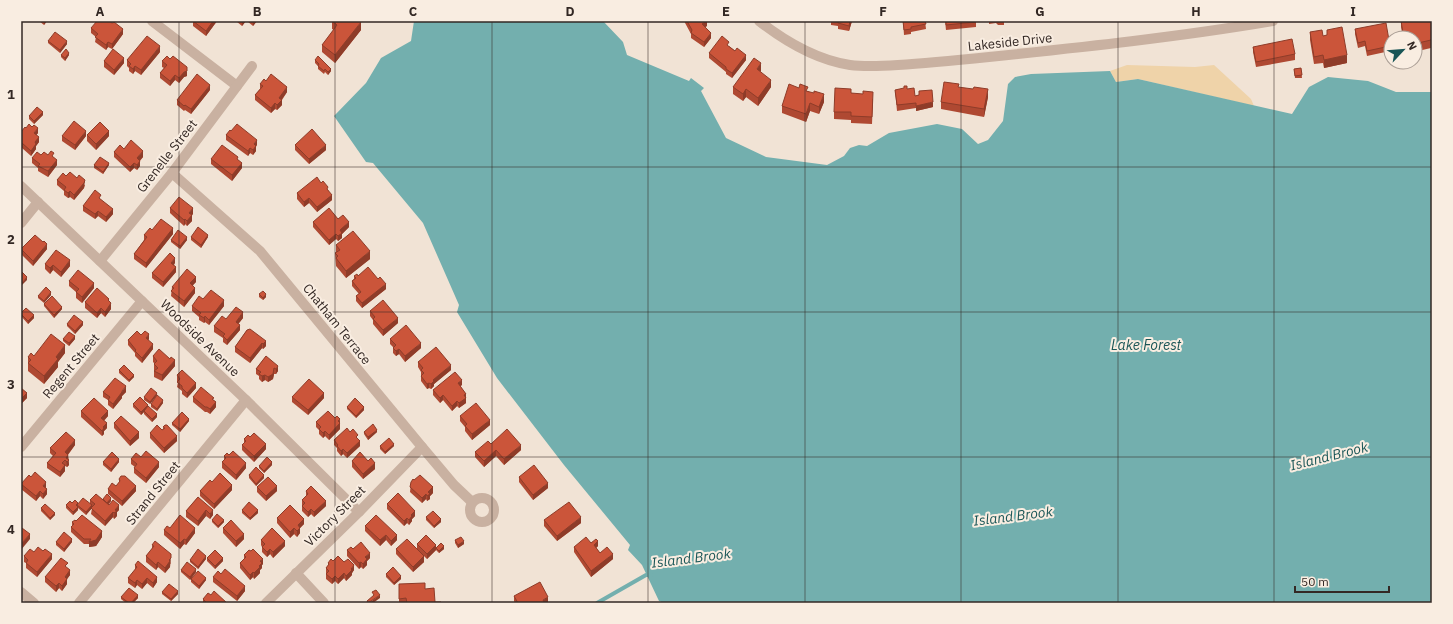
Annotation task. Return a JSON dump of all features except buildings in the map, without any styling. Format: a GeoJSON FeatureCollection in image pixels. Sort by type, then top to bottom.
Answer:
{"type":"FeatureCollection","features":[{"type":"Feature","properties":{"kind":"street"},"geometry":{"type":"LineString","coordinates":[[152,21],[237,86]]}},
{"type":"Feature","properties":{"kind":"street","name":"Lakeside Drive"},"geometry":{"type":"LineString","coordinates":[[759,21],[804,51],[824,59],[849,65],[867,67],[918,64],[1113,44],[1273,21]]}},
{"type":"Feature","properties":{"kind":"street","name":"Grenelle Street"},"geometry":{"type":"LineString","coordinates":[[100,261],[172,174],[252,66]]}},
{"type":"Feature","properties":{"kind":"street","name":"Chatham Terrace"},"geometry":{"type":"LineString","coordinates":[[172,174],[260,250],[422,447],[454,485],[472,502]]}},
{"type":"Feature","properties":{"kind":"street","name":"Woodside Avenue"},"geometry":{"type":"LineString","coordinates":[[21,186],[246,400],[359,512]]}},
{"type":"Feature","properties":{"kind":"street"},"geometry":{"type":"LineString","coordinates":[[21,223],[38,202]]}},
{"type":"Feature","properties":{"kind":"street","name":"Regent Street"},"geometry":{"type":"LineString","coordinates":[[21,447],[142,301]]}},
{"type":"Feature","properties":{"kind":"street","name":"Strand Street"},"geometry":{"type":"LineString","coordinates":[[79,603],[246,400]]}},
{"type":"Feature","properties":{"kind":"street","name":"Victory Street"},"geometry":{"type":"LineString","coordinates":[[266,603],[359,512],[422,447]]}},
{"type":"Feature","properties":{"kind":"street"},"geometry":{"type":"LineString","coordinates":[[296,573],[324,603]]}},
{"type":"Feature","properties":{"kind":"street"},"geometry":{"type":"LineString","coordinates":[[21,592],[34,603]]}},
{"type":"Feature","properties":{"kind":"sand"},"geometry":{"type":"Polygon","coordinates":[[[1127,65],[1195,67],[1214,65],[1251,99],[1254,106],[1138,79],[1116,82],[1110,71],[1127,65]]]}},
{"type":"Feature","properties":{"kind":"water","name":"Lake Forest"},"geometry":{"type":"Polygon","coordinates":[[[414,21],[603,21],[623,42],[627,55],[689,81],[691,78],[704,88],[701,91],[726,138],[766,157],[827,165],[844,156],[850,148],[859,145],[867,146],[889,133],[937,124],[962,129],[978,144],[988,140],[1003,121],[1008,84],[1015,77],[1031,74],[1110,71],[1116,82],[1138,79],[1292,114],[1309,87],[1328,77],[1368,81],[1396,92],[1432,92],[1432,603],[664,603],[659,601],[642,565],[628,550],[630,545],[564,465],[497,378],[457,312],[459,305],[423,223],[373,163],[366,162],[334,116],[366,83],[381,58],[411,41],[414,21]]]}},
{"type":"Feature","properties":{"kind":"waterway","name":"Island Brook"},"geometry":{"type":"LineString","coordinates":[[597,603],[646,575],[652,575]]}}]}
